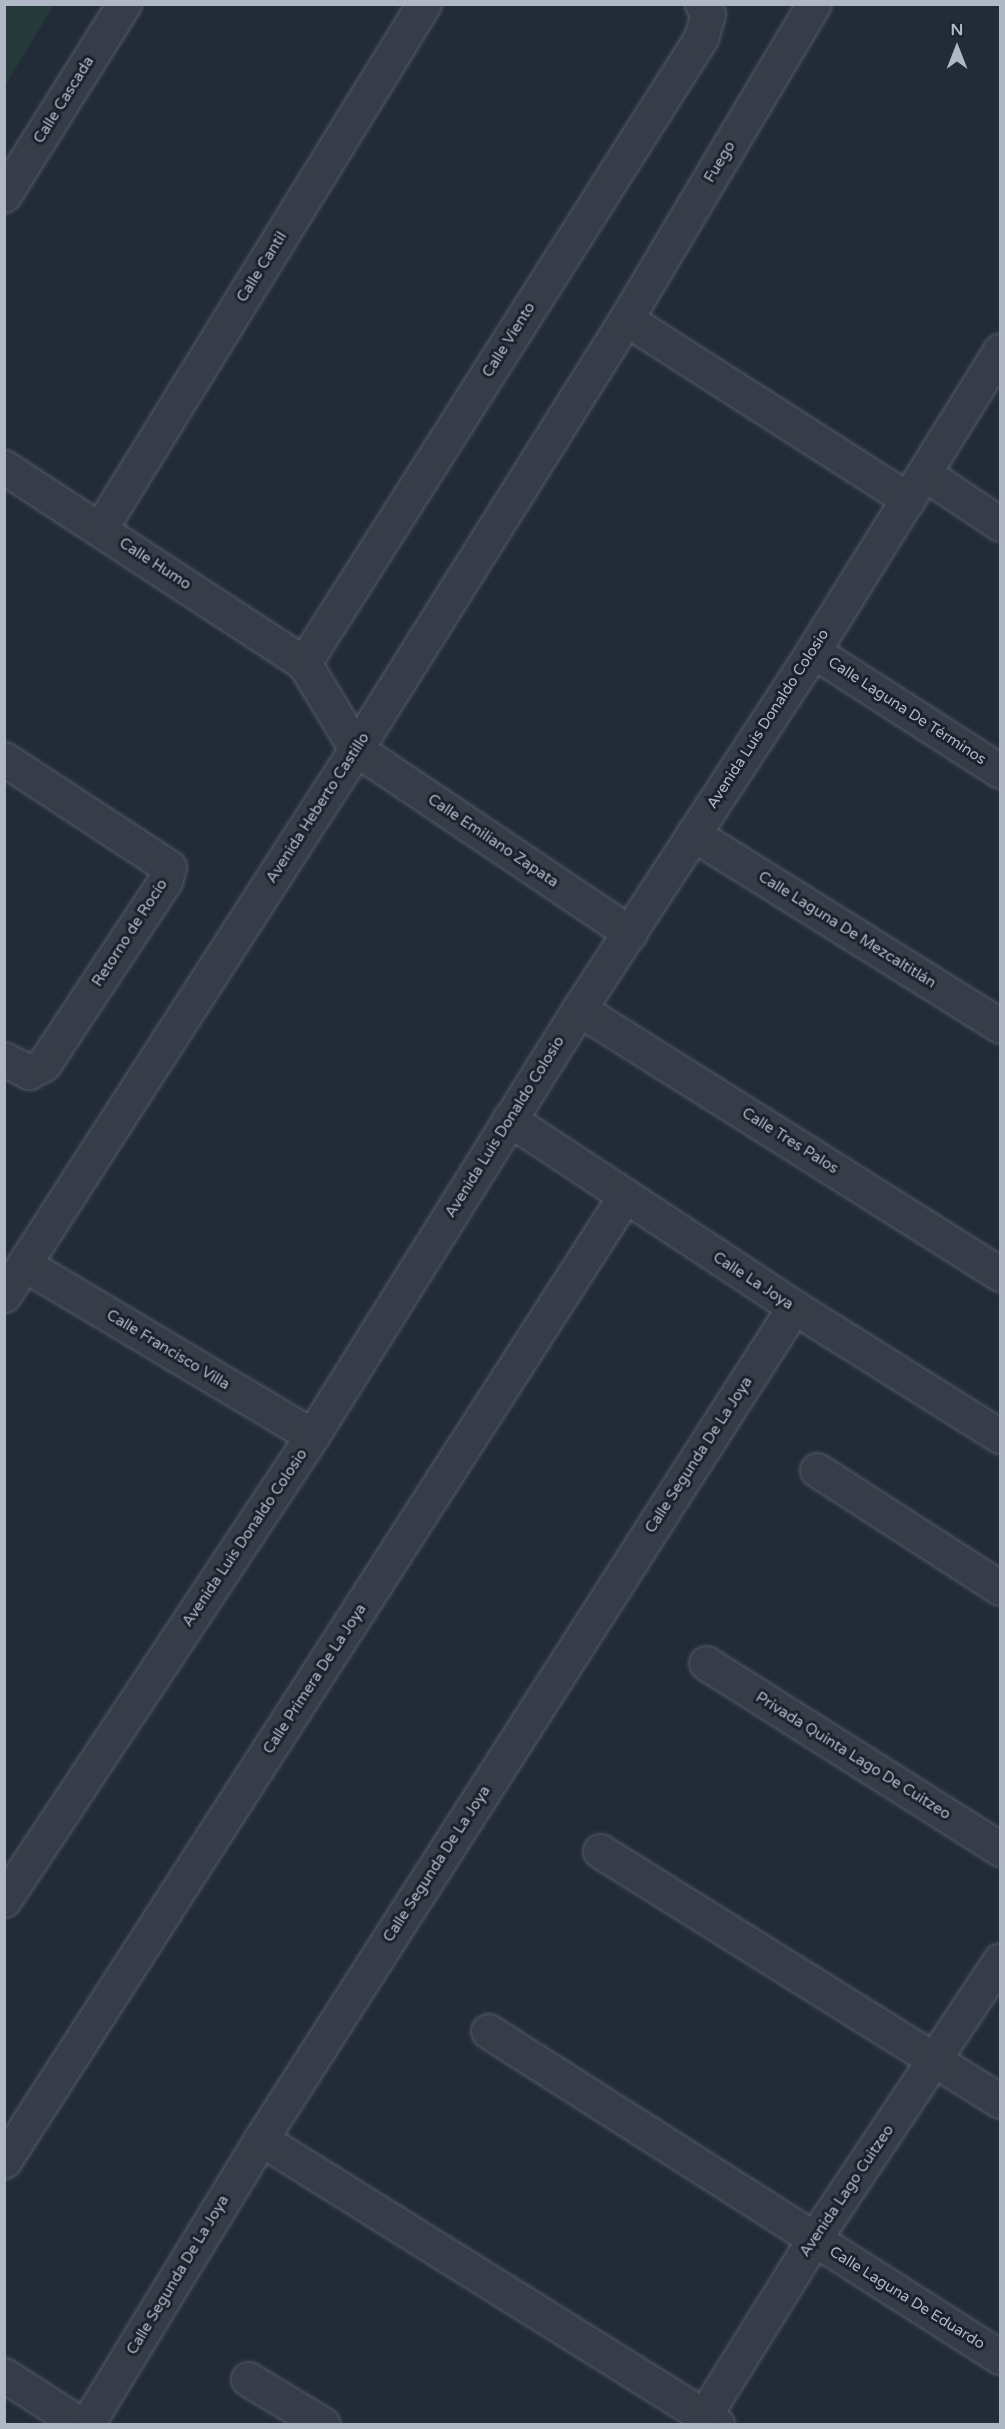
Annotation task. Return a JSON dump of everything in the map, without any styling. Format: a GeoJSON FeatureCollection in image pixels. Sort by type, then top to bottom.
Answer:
{"type":"FeatureCollection","features":[{"type":"Feature","properties":{"kind":"street","name":"Calle Cascada"},"geometry":{"type":"LineString","coordinates":[[8,181],[124,4]]}},
{"type":"Feature","properties":{"kind":"street","name":"Calle Cantil"},"geometry":{"type":"LineString","coordinates":[[100,529],[424,4]]}},
{"type":"Feature","properties":{"kind":"street","name":"Fuego"},"geometry":{"type":"LineString","coordinates":[[626,319],[814,4]]}},
{"type":"Feature","properties":{"kind":"street","name":"Calle Viento"},"geometry":{"type":"LineString","coordinates":[[304,663],[701,38],[705,9]]}},
{"type":"Feature","properties":{"kind":"street"},"geometry":{"type":"LineString","coordinates":[[626,319],[916,486],[1000,524]]}},
{"type":"Feature","properties":{"kind":"street","name":"Avenida Heberto Castillo"},"geometry":{"type":"LineString","coordinates":[[4,1295],[356,749],[626,319]]}},
{"type":"Feature","properties":{"kind":"street","name":"Avenida Luis Donaldo Colosio"},"geometry":{"type":"LineString","coordinates":[[8,1884],[312,1436],[509,1119],[813,651],[1000,351]]}},
{"type":"Feature","properties":{"kind":"street","name":"Calle Humo"},"geometry":{"type":"LineString","coordinates":[[4,467],[304,663]]}},
{"type":"Feature","properties":{"kind":"street","name":"Calle Laguna De Términos"},"geometry":{"type":"LineString","coordinates":[[813,651],[1000,771]]}},
{"type":"Feature","properties":{"kind":"street"},"geometry":{"type":"LineString","coordinates":[[304,663],[356,749]]}},
{"type":"Feature","properties":{"kind":"street","name":"Calle Emiliano Zapata"},"geometry":{"type":"LineString","coordinates":[[356,749],[630,933]]}},
{"type":"Feature","properties":{"kind":"street","name":"Retorno de Rocío"},"geometry":{"type":"LineString","coordinates":[[4,759],[169,867],[165,881],[44,1064],[29,1072],[4,1059]]}},
{"type":"Feature","properties":{"kind":"street","name":"Calle Laguna De Mezcaltitlán"},"geometry":{"type":"LineString","coordinates":[[693,834],[1000,1026]]}},
{"type":"Feature","properties":{"kind":"street","name":"Calle Tres Palos"},"geometry":{"type":"LineString","coordinates":[[579,1009],[1000,1274]]}},
{"type":"Feature","properties":{"kind":"street","name":"Calle La Joya"},"geometry":{"type":"LineString","coordinates":[[509,1119],[794,1307],[1000,1436]]}},
{"type":"Feature","properties":{"kind":"street","name":"Calle Primera De La Joya"},"geometry":{"type":"LineString","coordinates":[[4,2161],[625,1196]]}},
{"type":"Feature","properties":{"kind":"street","name":"Calle Francisco Villa"},"geometry":{"type":"LineString","coordinates":[[24,1264],[312,1436]]}},
{"type":"Feature","properties":{"kind":"street","name":"Calle Segunda De La Joya"},"geometry":{"type":"LineString","coordinates":[[87,2424],[261,2139],[794,1307]]}},
{"type":"Feature","properties":{"kind":"street"},"geometry":{"type":"LineString","coordinates":[[817,1470],[1000,1588]]}},
{"type":"Feature","properties":{"kind":"street","name":"Privada Quinta Lago De Cuitzeo"},"geometry":{"type":"LineString","coordinates":[[706,1663],[1000,1849]]}},
{"type":"Feature","properties":{"kind":"street"},"geometry":{"type":"LineString","coordinates":[[600,1851],[1000,2101]]}},
{"type":"Feature","properties":{"kind":"street","name":"Avenida Lago Cuitzeo"},"geometry":{"type":"LineString","coordinates":[[707,2422],[814,2239],[936,2060],[1000,1960]]}},
{"type":"Feature","properties":{"kind":"street","name":"Calle Laguna De Eduardo"},"geometry":{"type":"LineString","coordinates":[[488,2031],[1000,2357]]}},
{"type":"Feature","properties":{"kind":"street"},"geometry":{"type":"LineString","coordinates":[[261,2139],[707,2422]]}},
{"type":"Feature","properties":{"kind":"street"},"geometry":{"type":"LineString","coordinates":[[4,2375],[80,2424]]}},
{"type":"Feature","properties":{"kind":"street"},"geometry":{"type":"LineString","coordinates":[[248,2379],[323,2424]]}},
{"type":"Feature","properties":{"kind":"shaded area"},"geometry":{"type":"Polygon","coordinates":[[[4,5],[54,5],[5,86],[4,5]]]}}]}
